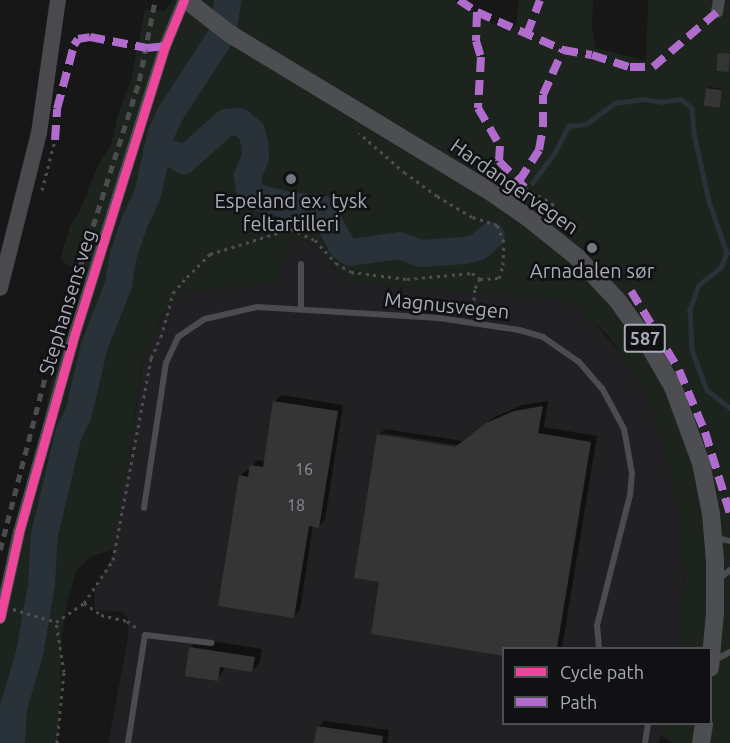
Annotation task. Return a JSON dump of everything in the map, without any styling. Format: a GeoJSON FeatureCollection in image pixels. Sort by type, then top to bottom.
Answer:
{"type":"FeatureCollection","features":[{"type":"Feature","properties":{"kind":"main road"},"geometry":{"type":"LineString","coordinates":[[0,288],[39,133],[58,0]]}},
{"type":"Feature","properties":{"kind":"main road","name":"Hardangervegen"},"geometry":{"type":"LineString","coordinates":[[185,0],[257,51],[491,192],[555,238],[596,276],[632,319],[673,387],[701,463],[722,540],[723,576],[712,655]]}},
{"type":"Feature","properties":{"kind":"main road"},"geometry":{"type":"LineString","coordinates":[[701,743],[704,725]]}},
{"type":"Feature","properties":{"kind":"street","name":"Stephansens veg"},"geometry":{"type":"LineString","coordinates":[[0,618],[19,532],[75,333],[165,46],[185,0]]}},
{"type":"Feature","properties":{"kind":"lane"},"geometry":{"type":"LineString","coordinates":[[301,264],[301,309]]}},
{"type":"Feature","properties":{"kind":"lane","name":"Magnusvegen"},"geometry":{"type":"LineString","coordinates":[[144,508],[166,363],[178,337],[205,319],[257,307],[301,309],[472,322],[519,330],[543,337],[579,362],[602,388],[624,429],[632,473],[630,495],[597,625],[599,647]]}},
{"type":"Feature","properties":{"kind":"lane"},"geometry":{"type":"LineString","coordinates":[[128,743],[145,635],[212,643]]}},
{"type":"Feature","properties":{"kind":"lane"},"geometry":{"type":"LineString","coordinates":[[712,661],[730,652]]}},
{"type":"Feature","properties":{"kind":"lane"},"geometry":{"type":"LineString","coordinates":[[645,743],[648,725]]}},
{"type":"Feature","properties":{"kind":"path"},"geometry":{"type":"LineString","coordinates":[[25,613],[56,622],[84,603],[116,553],[151,358],[161,337],[173,293],[210,254],[291,229],[315,240],[336,263],[351,272],[406,279],[472,273],[480,279],[499,278],[503,265],[504,242],[497,225],[472,217],[437,196],[405,173],[355,129]]}},
{"type":"Feature","properties":{"kind":"path"},"geometry":{"type":"LineString","coordinates":[[520,196],[525,188],[552,203],[566,225]]}},
{"type":"Feature","properties":{"kind":"path"},"geometry":{"type":"LineString","coordinates":[[472,322],[475,288],[480,279]]}},
{"type":"Feature","properties":{"kind":"path"},"geometry":{"type":"LineString","coordinates":[[84,603],[101,615],[127,621],[145,635]]}},
{"type":"Feature","properties":{"kind":"path"},"geometry":{"type":"LineString","coordinates":[[56,622],[64,672],[57,743]]}},
{"type":"Feature","properties":{"kind":"shaded area"},"geometry":{"type":"Polygon","coordinates":[[[173,0],[453,0],[477,12],[499,28],[516,26],[519,0],[593,0],[592,27],[596,48],[646,61],[648,0],[730,0],[730,743],[673,743],[661,735],[663,725],[712,725],[712,647],[677,647],[682,621],[684,572],[675,488],[651,407],[624,356],[606,333],[577,309],[549,299],[352,283],[340,275],[323,251],[311,241],[291,238],[284,265],[273,284],[182,292],[171,302],[163,315],[142,363],[127,473],[117,515],[114,550],[92,556],[76,571],[67,604],[62,633],[58,743],[0,743],[0,592],[12,531],[22,511],[37,458],[53,373],[69,325],[83,308],[85,295],[83,275],[62,261],[62,253],[70,226],[79,213],[99,163],[111,145],[117,118],[131,79],[145,10],[165,11],[173,0]]]}},
{"type":"Feature","properties":{"kind":"shaded area"},"geometry":{"type":"Polygon","coordinates":[[[291,238],[311,241],[323,251],[340,275],[352,283],[549,299],[577,309],[589,318],[624,356],[651,407],[675,488],[684,572],[682,621],[677,647],[502,647],[502,725],[663,725],[659,743],[108,743],[128,639],[128,618],[122,612],[95,610],[94,589],[106,570],[114,550],[117,511],[127,473],[144,354],[171,302],[182,292],[273,284],[284,265],[291,238]]]}},
{"type":"Feature","properties":{"kind":"building"},"geometry":{"type":"Polygon","coordinates":[[[718,53],[730,54],[728,72],[716,71],[718,53]]]}},
{"type":"Feature","properties":{"kind":"building"},"geometry":{"type":"Polygon","coordinates":[[[706,88],[722,90],[720,108],[704,106],[706,88]]]}},
{"type":"Feature","properties":{"kind":"building"},"geometry":{"type":"Polygon","coordinates":[[[273,401],[338,411],[319,528],[309,526],[294,618],[218,606],[239,475],[248,477],[250,465],[263,467],[273,401]]]}},
{"type":"Feature","properties":{"kind":"building"},"geometry":{"type":"Polygon","coordinates":[[[543,406],[538,433],[591,442],[557,647],[502,647],[502,656],[371,634],[379,582],[354,578],[377,434],[455,447],[486,423],[514,411],[543,406]]]}},
{"type":"Feature","properties":{"kind":"building"},"geometry":{"type":"Polygon","coordinates":[[[189,647],[255,657],[252,672],[220,667],[218,681],[185,676],[189,647]]]}},
{"type":"Feature","properties":{"kind":"building"},"geometry":{"type":"Polygon","coordinates":[[[317,726],[383,736],[382,743],[314,743],[317,726]]]}},
{"type":"Feature","properties":{"kind":"waterway"},"geometry":{"type":"LineString","coordinates":[[11,743],[13,707],[29,653],[41,584],[44,534],[68,433],[78,413],[94,345],[118,284],[123,254],[147,194],[161,132],[170,113],[222,33],[227,0]]}},
{"type":"Feature","properties":{"kind":"waterway"},"geometry":{"type":"LineString","coordinates":[[532,183],[554,154],[568,126],[586,124],[615,103],[643,99],[661,102],[681,99],[692,108],[694,133],[709,201],[727,253],[721,268],[699,285],[690,310],[692,350],[707,390],[730,408]]}},
{"type":"Feature","properties":{"kind":"waterway"},"geometry":{"type":"LineString","coordinates":[[156,151],[173,154],[183,160],[226,122],[239,121],[251,131],[254,142],[255,157],[247,175],[249,189],[257,197],[288,205],[321,208],[341,245],[350,252],[399,245],[421,253],[463,250],[477,247],[491,235]]}},
{"type":"Feature","properties":{"kind":"railway"},"geometry":{"type":"LineString","coordinates":[[0,550],[46,373],[139,81],[155,0]]}},
{"type":"Feature","properties":{"kind":"marked path"},"geometry":{"type":"LineString","coordinates":[[459,0],[477,12],[476,41],[481,57],[478,108],[500,146],[499,161],[525,188]]}},
{"type":"Feature","properties":{"kind":"marked path"},"geometry":{"type":"LineString","coordinates":[[527,34],[540,0]]}},
{"type":"Feature","properties":{"kind":"marked path"},"geometry":{"type":"LineString","coordinates":[[477,12],[563,50],[592,55],[630,67],[653,67],[717,12]]}},
{"type":"Feature","properties":{"kind":"marked path"},"geometry":{"type":"LineString","coordinates":[[55,140],[57,109],[74,45],[78,39],[90,37],[147,48],[165,46]]}},
{"type":"Feature","properties":{"kind":"marked path"},"geometry":{"type":"LineString","coordinates":[[519,181],[539,150],[543,127],[543,95],[563,50]]}},
{"type":"Feature","properties":{"kind":"marked path"},"geometry":{"type":"LineString","coordinates":[[631,291],[679,370],[705,432],[730,514]]}},
{"type":"Feature","properties":{"kind":"cycle path"},"geometry":{"type":"LineString","coordinates":[[0,618],[19,532],[75,333],[165,46],[184,0]]}},
{"type":"Feature","properties":{"kind":"place","name":"Espeland ex. tysk feltartilleri"},"geometry":{"type":"Point","coordinates":[291,179]}},
{"type":"Feature","properties":{"kind":"place","name":"Arnadalen sør"},"geometry":{"type":"Point","coordinates":[592,248]}}]}
